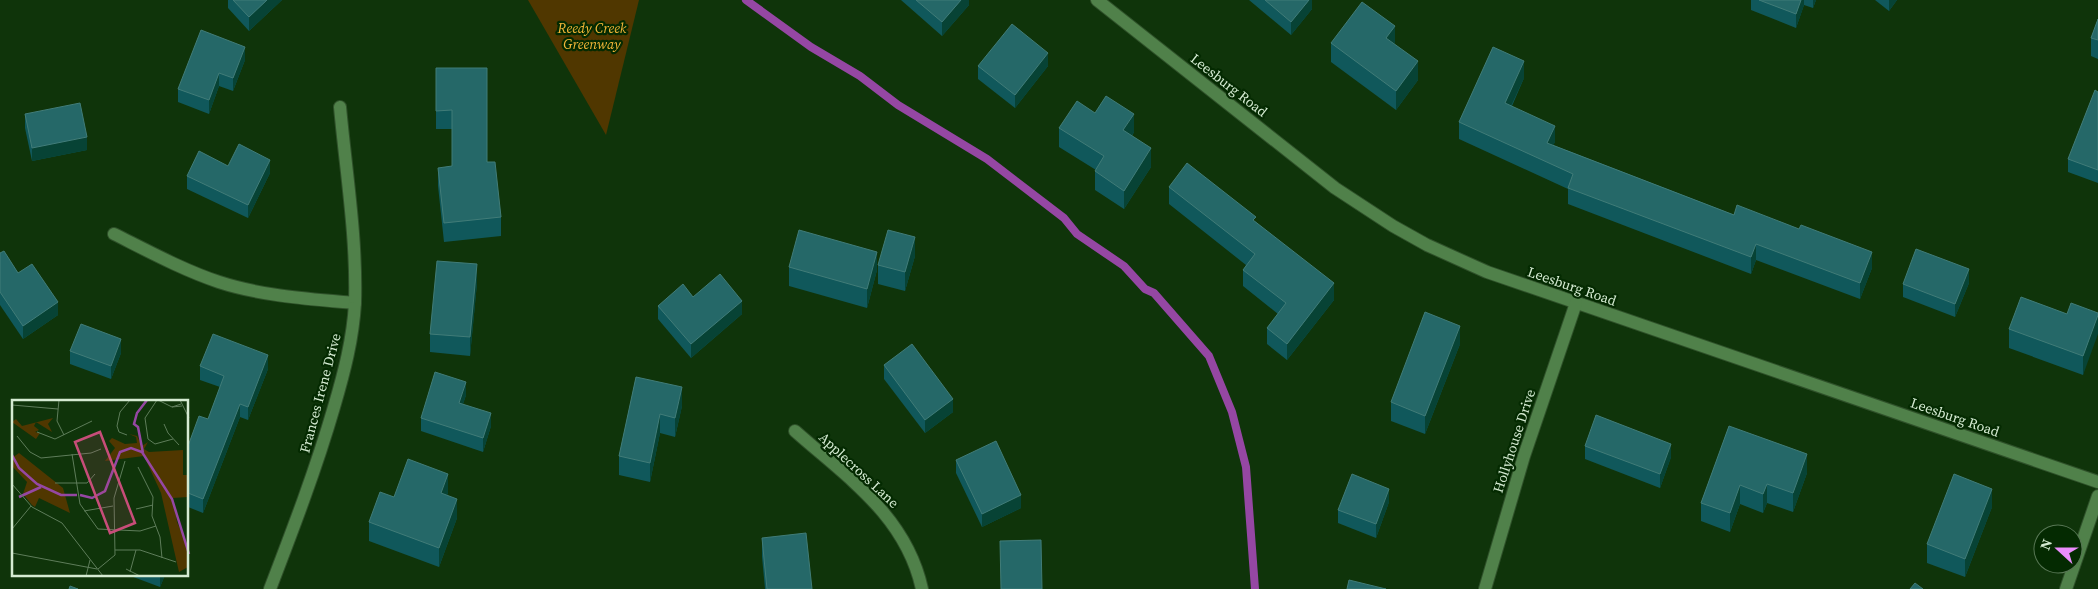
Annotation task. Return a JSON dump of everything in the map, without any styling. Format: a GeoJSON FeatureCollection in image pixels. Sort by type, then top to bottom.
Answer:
{"type":"FeatureCollection","features":[{"type":"Feature","properties":{"kind":"street","name":"Leesburg Road"},"geometry":{"type":"LineString","coordinates":[[1101,1],[1335,188],[1393,226],[1427,245],[1487,272],[2098,482]]}},
{"type":"Feature","properties":{"kind":"street","name":"Frances Irene Drive"},"geometry":{"type":"LineString","coordinates":[[270,589],[325,439],[347,360],[355,303],[354,255],[340,107]]}},
{"type":"Feature","properties":{"kind":"street"},"geometry":{"type":"LineString","coordinates":[[114,234],[196,273],[220,282],[269,294],[355,303]]}},
{"type":"Feature","properties":{"kind":"street","name":"Hollyhouse Drive"},"geometry":{"type":"LineString","coordinates":[[1485,589],[1524,456],[1576,303]]}},
{"type":"Feature","properties":{"kind":"street","name":"Applecross Lane"},"geometry":{"type":"LineString","coordinates":[[795,431],[886,513],[907,545],[918,568],[922,589]]}},
{"type":"Feature","properties":{"kind":"street"},"geometry":{"type":"LineString","coordinates":[[2066,589],[2098,496]]}},
{"type":"Feature","properties":{"kind":"green space","name":"Reedy Creek Greenway"},"geometry":{"type":"Polygon","coordinates":[[[528,0],[639,0],[606,135],[528,0]]]}},
{"type":"Feature","properties":{"kind":"building"},"geometry":{"type":"Polygon","coordinates":[[[233,0],[267,0],[249,17],[233,0]]]}},
{"type":"Feature","properties":{"kind":"building"},"geometry":{"type":"Polygon","coordinates":[[[916,0],[961,0],[942,22],[916,0]]]}},
{"type":"Feature","properties":{"kind":"building"},"geometry":{"type":"Polygon","coordinates":[[[1265,0],[1309,0],[1291,22],[1265,0]]]}},
{"type":"Feature","properties":{"kind":"building"},"geometry":{"type":"Polygon","coordinates":[[[1759,0],[1801,0],[1796,14],[1759,0]]]}},
{"type":"Feature","properties":{"kind":"building"},"geometry":{"type":"Polygon","coordinates":[[[1362,2],[1395,26],[1386,38],[1418,61],[1396,91],[1331,43],[1362,2]]]}},
{"type":"Feature","properties":{"kind":"building"},"geometry":{"type":"Polygon","coordinates":[[[2098,19],[2098,40],[2091,38],[2098,19]]]}},
{"type":"Feature","properties":{"kind":"building"},"geometry":{"type":"Polygon","coordinates":[[[1012,24],[1048,53],[1015,95],[978,66],[1012,24]]]}},
{"type":"Feature","properties":{"kind":"building"},"geometry":{"type":"Polygon","coordinates":[[[201,30],[245,47],[233,78],[219,73],[209,100],[178,89],[201,30]]]}},
{"type":"Feature","properties":{"kind":"building"},"geometry":{"type":"Polygon","coordinates":[[[1493,47],[1524,61],[1505,103],[1555,126],[1547,143],[1734,215],[1737,205],[1799,229],[1801,225],[1872,252],[1860,283],[1756,244],[1751,257],[1568,188],[1573,174],[1459,122],[1493,47]]]}},
{"type":"Feature","properties":{"kind":"building"},"geometry":{"type":"Polygon","coordinates":[[[436,68],[487,68],[487,162],[495,162],[501,217],[444,223],[438,168],[452,166],[452,110],[436,111],[436,68]]]}},
{"type":"Feature","properties":{"kind":"building"},"geometry":{"type":"Polygon","coordinates":[[[2095,90],[2098,92],[2098,170],[2068,159],[2095,90]]]}},
{"type":"Feature","properties":{"kind":"building"},"geometry":{"type":"Polygon","coordinates":[[[1106,96],[1134,114],[1123,130],[1151,148],[1124,191],[1095,171],[1104,156],[1059,128],[1077,101],[1095,113],[1106,96]]]}},
{"type":"Feature","properties":{"kind":"building"},"geometry":{"type":"Polygon","coordinates":[[[80,103],[87,137],[32,148],[25,114],[80,103]]]}},
{"type":"Feature","properties":{"kind":"building"},"geometry":{"type":"Polygon","coordinates":[[[239,144],[270,160],[248,205],[187,176],[199,151],[228,166],[239,144]]]}},
{"type":"Feature","properties":{"kind":"building"},"geometry":{"type":"Polygon","coordinates":[[[1187,163],[1256,217],[1253,220],[1334,283],[1287,344],[1267,328],[1286,303],[1243,270],[1255,254],[1169,187],[1187,163]]]}},
{"type":"Feature","properties":{"kind":"building"},"geometry":{"type":"Polygon","coordinates":[[[799,230],[877,252],[867,289],[789,267],[799,230]]]}},
{"type":"Feature","properties":{"kind":"building"},"geometry":{"type":"Polygon","coordinates":[[[888,230],[915,237],[905,272],[878,265],[888,230]]]}},
{"type":"Feature","properties":{"kind":"building"},"geometry":{"type":"Polygon","coordinates":[[[1916,249],[1969,269],[1955,304],[1903,284],[1916,249]]]}},
{"type":"Feature","properties":{"kind":"building"},"geometry":{"type":"Polygon","coordinates":[[[4,251],[18,273],[32,264],[58,302],[23,326],[0,292],[0,253],[4,251]]]}},
{"type":"Feature","properties":{"kind":"building"},"geometry":{"type":"Polygon","coordinates":[[[437,261],[477,264],[470,337],[430,334],[437,261]]]}},
{"type":"Feature","properties":{"kind":"building"},"geometry":{"type":"Polygon","coordinates":[[[720,274],[742,301],[691,344],[658,306],[683,284],[693,297],[720,274]]]}},
{"type":"Feature","properties":{"kind":"building"},"geometry":{"type":"Polygon","coordinates":[[[2021,297],[2067,314],[2071,303],[2098,313],[2083,356],[2009,329],[2021,297]]]}},
{"type":"Feature","properties":{"kind":"building"},"geometry":{"type":"Polygon","coordinates":[[[1425,312],[1460,326],[1425,416],[1391,402],[1425,312]]]}},
{"type":"Feature","properties":{"kind":"building"},"geometry":{"type":"Polygon","coordinates":[[[81,324],[121,339],[111,366],[70,351],[81,324]]]}},
{"type":"Feature","properties":{"kind":"building"},"geometry":{"type":"Polygon","coordinates":[[[213,334],[268,355],[248,407],[240,404],[203,499],[189,493],[189,443],[199,416],[208,419],[224,376],[200,366],[213,334]]]}},
{"type":"Feature","properties":{"kind":"building"},"geometry":{"type":"Polygon","coordinates":[[[912,344],[953,399],[925,420],[884,365],[912,344]]]}},
{"type":"Feature","properties":{"kind":"building"},"geometry":{"type":"Polygon","coordinates":[[[435,372],[466,382],[459,403],[491,413],[483,438],[421,418],[435,372]]]}},
{"type":"Feature","properties":{"kind":"building"},"geometry":{"type":"Polygon","coordinates":[[[636,377],[682,387],[675,418],[660,414],[650,463],[619,456],[636,377]]]}},
{"type":"Feature","properties":{"kind":"building"},"geometry":{"type":"Polygon","coordinates":[[[1596,415],[1671,444],[1660,474],[1585,446],[1596,415]]]}},
{"type":"Feature","properties":{"kind":"building"},"geometry":{"type":"Polygon","coordinates":[[[1729,426],[1807,454],[1793,493],[1767,484],[1763,494],[1740,485],[1730,513],[1701,503],[1729,426]]]}},
{"type":"Feature","properties":{"kind":"building"},"geometry":{"type":"Polygon","coordinates":[[[996,441],[1021,495],[982,514],[956,460],[996,441]]]}},
{"type":"Feature","properties":{"kind":"building"},"geometry":{"type":"Polygon","coordinates":[[[408,459],[448,474],[441,493],[457,499],[439,548],[369,522],[380,492],[394,497],[408,459]]]}},
{"type":"Feature","properties":{"kind":"building"},"geometry":{"type":"Polygon","coordinates":[[[1352,474],[1389,489],[1376,524],[1338,510],[1352,474]]]}},
{"type":"Feature","properties":{"kind":"building"},"geometry":{"type":"Polygon","coordinates":[[[1954,474],[1992,489],[1965,559],[1927,544],[1954,474]]]}},
{"type":"Feature","properties":{"kind":"building"},"geometry":{"type":"Polygon","coordinates":[[[806,533],[812,589],[767,589],[762,538],[806,533]]]}},
{"type":"Feature","properties":{"kind":"building"},"geometry":{"type":"Polygon","coordinates":[[[1041,540],[1042,589],[1001,589],[1000,541],[1041,540]]]}},
{"type":"Feature","properties":{"kind":"building"},"geometry":{"type":"Polygon","coordinates":[[[1349,580],[1386,589],[1347,589],[1349,580]]]}},
{"type":"Feature","properties":{"kind":"building"},"geometry":{"type":"Polygon","coordinates":[[[1915,583],[1923,589],[1910,589],[1915,583]]]}},
{"type":"Feature","properties":{"kind":"waterway"},"geometry":{"type":"LineString","coordinates":[[746,0],[811,47],[860,76],[898,105],[987,159],[1064,218],[1077,234],[1124,266],[1145,289],[1154,293],[1209,356],[1232,412],[1246,467],[1255,589]]}}]}
